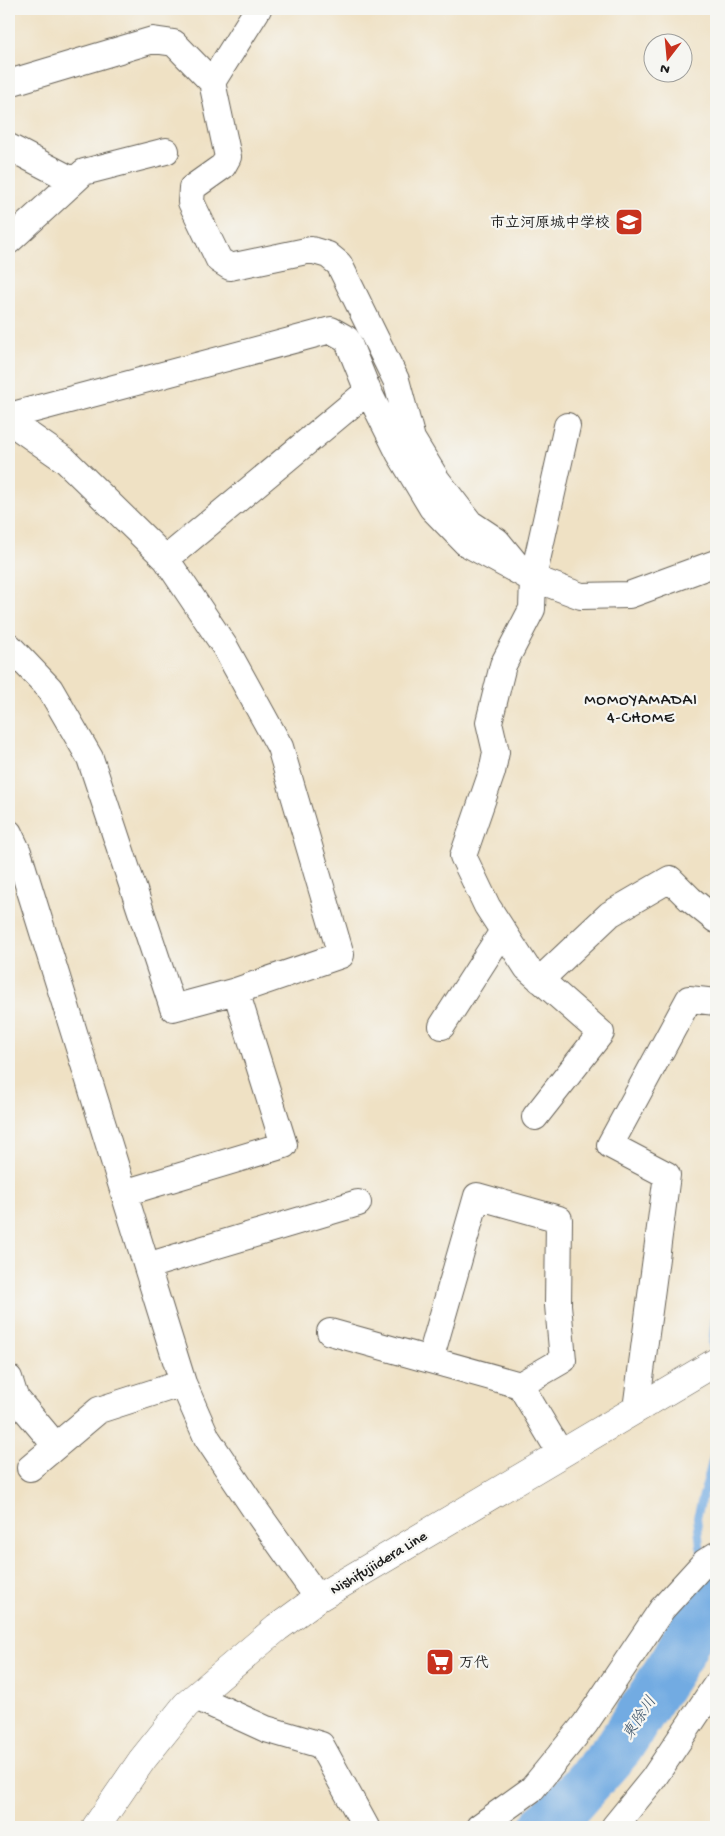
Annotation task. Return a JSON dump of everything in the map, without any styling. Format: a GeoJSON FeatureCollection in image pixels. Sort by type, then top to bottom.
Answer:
{"type":"FeatureCollection","features":[{"type":"Feature","properties":{"kind":"main road","name":"Nishifujiidera Line"},"geometry":{"type":"LineString","coordinates":[[96,1827],[142,1760],[186,1705],[278,1628],[318,1598],[713,1364]]}},
{"type":"Feature","properties":{"kind":"street"},"geometry":{"type":"LineString","coordinates":[[212,82],[258,9]]}},
{"type":"Feature","properties":{"kind":"street"},"geometry":{"type":"LineString","coordinates":[[9,84],[153,40],[174,42],[212,82],[228,157],[223,166],[192,188],[191,202],[219,260],[230,267],[311,250],[328,255],[340,264],[396,380],[412,439],[437,480],[470,523],[496,540],[529,577]]}},
{"type":"Feature","properties":{"kind":"street"},"geometry":{"type":"LineString","coordinates":[[9,147],[74,181]]}},
{"type":"Feature","properties":{"kind":"street"},"geometry":{"type":"LineString","coordinates":[[9,240],[84,172],[166,151]]}},
{"type":"Feature","properties":{"kind":"street"},"geometry":{"type":"LineString","coordinates":[[9,416],[331,330],[347,339],[368,391],[399,453],[432,508],[466,543],[529,577],[581,596],[629,595],[716,563]]}},
{"type":"Feature","properties":{"kind":"street"},"geometry":{"type":"LineString","coordinates":[[166,559],[368,391]]}},
{"type":"Feature","properties":{"kind":"street"},"geometry":{"type":"LineString","coordinates":[[9,421],[65,460],[166,559],[225,647],[280,747],[342,955],[236,991],[172,1008],[90,758],[50,689],[9,646]]}},
{"type":"Feature","properties":{"kind":"street"},"geometry":{"type":"LineString","coordinates":[[535,1118],[601,1033],[527,968],[487,906],[463,856],[492,772],[496,752],[489,722],[503,665],[532,609],[529,577],[567,426]]}},
{"type":"Feature","properties":{"kind":"street"},"geometry":{"type":"LineString","coordinates":[[9,833],[18,852],[183,1383],[207,1438],[318,1598]]}},
{"type":"Feature","properties":{"kind":"street"},"geometry":{"type":"LineString","coordinates":[[540,980],[610,914],[670,879],[690,899],[716,920]]}},
{"type":"Feature","properties":{"kind":"street"},"geometry":{"type":"LineString","coordinates":[[442,1026],[503,931]]}},
{"type":"Feature","properties":{"kind":"street"},"geometry":{"type":"LineString","coordinates":[[124,1193],[284,1145],[236,991]]}},
{"type":"Feature","properties":{"kind":"street"},"geometry":{"type":"LineString","coordinates":[[636,1409],[667,1175],[610,1145],[688,999],[716,1002]]}},
{"type":"Feature","properties":{"kind":"street"},"geometry":{"type":"LineString","coordinates":[[430,1360],[477,1196],[559,1219],[558,1305],[564,1360],[520,1385]]}},
{"type":"Feature","properties":{"kind":"street"},"geometry":{"type":"LineString","coordinates":[[147,1266],[358,1203]]}},
{"type":"Feature","properties":{"kind":"street"},"geometry":{"type":"LineString","coordinates":[[330,1332],[520,1385],[561,1454]]}},
{"type":"Feature","properties":{"kind":"street"},"geometry":{"type":"LineString","coordinates":[[9,1378],[15,1397],[56,1446]]}},
{"type":"Feature","properties":{"kind":"street"},"geometry":{"type":"LineString","coordinates":[[30,1468],[99,1410],[183,1383]]}},
{"type":"Feature","properties":{"kind":"street"},"geometry":{"type":"LineString","coordinates":[[479,1827],[532,1789],[585,1724],[662,1609],[705,1562],[716,1555]]}},
{"type":"Feature","properties":{"kind":"street"},"geometry":{"type":"LineString","coordinates":[[614,1827],[653,1779],[716,1685]]}},
{"type":"Feature","properties":{"kind":"street"},"geometry":{"type":"LineString","coordinates":[[196,1696],[266,1729],[321,1745],[366,1827]]}},
{"type":"Feature","properties":{"kind":"waterway"},"geometry":{"type":"LineString","coordinates":[[715,1358],[712,1344],[716,1308]]}},
{"type":"Feature","properties":{"kind":"waterway"},"geometry":{"type":"LineString","coordinates":[[713,1598],[700,1546],[697,1517],[716,1447]]}},
{"type":"Feature","properties":{"kind":"waterway","name":"東除川"},"geometry":{"type":"LineString","coordinates":[[544,1827],[563,1810],[619,1747],[677,1657],[695,1622],[716,1595]]}},
{"type":"Feature","properties":{"kind":"place","name":"市立河原城中学校"},"geometry":{"type":"Point","coordinates":[629,222]}},
{"type":"Feature","properties":{"kind":"place","name":"万代"},"geometry":{"type":"Point","coordinates":[440,1662]}},
{"type":"Feature","properties":{"kind":"district","name":"MOMOYAMADAI 4-CHOME"},"geometry":{"type":"Point","coordinates":[641,707]}}]}
